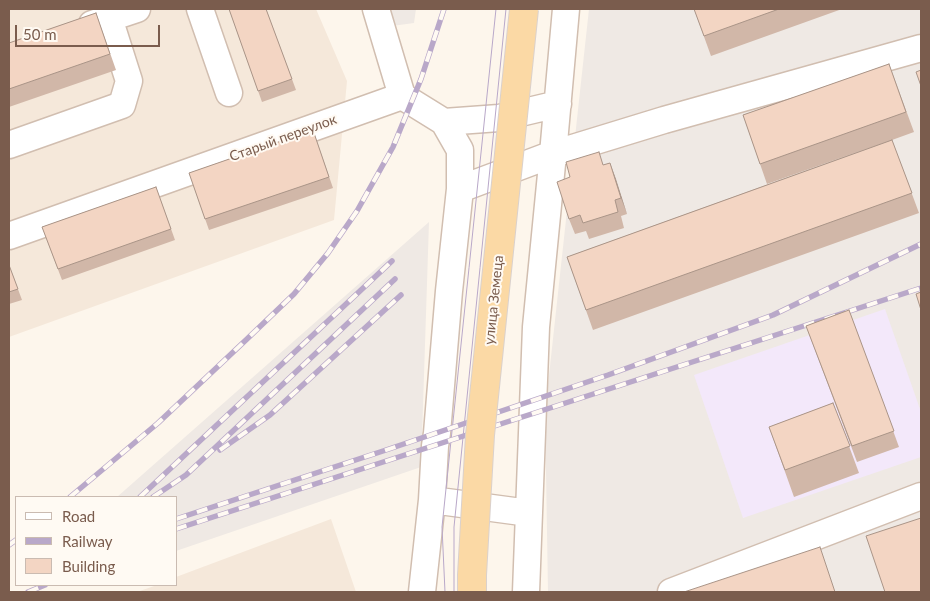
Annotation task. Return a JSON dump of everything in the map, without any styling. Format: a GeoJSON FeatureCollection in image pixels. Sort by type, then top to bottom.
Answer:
{"type":"FeatureCollection","features":[{"type":"Feature","properties":{"kind":"main road","name":"улица Земеца"},"geometry":{"type":"LineString","coordinates":[[472,592],[480,435],[524,9]]}},
{"type":"Feature","properties":{"kind":"street"},"geometry":{"type":"LineString","coordinates":[[72,30],[137,9]]}},
{"type":"Feature","properties":{"kind":"street"},"geometry":{"type":"LineString","coordinates":[[200,9],[229,93]]}},
{"type":"Feature","properties":{"kind":"street"},"geometry":{"type":"LineString","coordinates":[[376,9],[402,96],[444,122],[460,150],[460,189],[448,300],[432,500],[422,592]]}},
{"type":"Feature","properties":{"kind":"street"},"geometry":{"type":"LineString","coordinates":[[526,592],[536,327],[566,9]]}},
{"type":"Feature","properties":{"kind":"street"},"geometry":{"type":"LineString","coordinates":[[9,145],[122,105],[129,81],[109,18]]}},
{"type":"Feature","properties":{"kind":"street"},"geometry":{"type":"LineString","coordinates":[[460,189],[553,154],[664,120],[921,48]]}},
{"type":"Feature","properties":{"kind":"street","name":"Старый переулок"},"geometry":{"type":"LineString","coordinates":[[9,236],[402,96]]}},
{"type":"Feature","properties":{"kind":"street"},"geometry":{"type":"LineString","coordinates":[[444,122],[498,118],[558,104]]}},
{"type":"Feature","properties":{"kind":"street"},"geometry":{"type":"LineString","coordinates":[[671,592],[921,496]]}},
{"type":"Feature","properties":{"kind":"street"},"geometry":{"type":"LineString","coordinates":[[432,500],[529,513]]}},
{"type":"Feature","properties":{"kind":"shaded area"},"geometry":{"type":"Polygon","coordinates":[[[9,9],[316,9],[347,81],[334,220],[9,337],[9,9]]]}},
{"type":"Feature","properties":{"kind":"shaded area"},"geometry":{"type":"Polygon","coordinates":[[[382,9],[416,9],[414,23],[392,26],[382,9]]]}},
{"type":"Feature","properties":{"kind":"shaded area"},"geometry":{"type":"Polygon","coordinates":[[[589,9],[921,9],[921,592],[548,592],[545,412],[589,9]]]}},
{"type":"Feature","properties":{"kind":"shaded area"},"geometry":{"type":"Polygon","coordinates":[[[429,222],[421,467],[178,550],[178,496],[118,496],[429,222]]]}},
{"type":"Feature","properties":{"kind":"shaded area"},"geometry":{"type":"Polygon","coordinates":[[[885,309],[921,412],[921,457],[743,518],[694,375],[885,309]]]}},
{"type":"Feature","properties":{"kind":"shaded area"},"geometry":{"type":"Polygon","coordinates":[[[331,519],[356,592],[137,592],[154,586],[178,586],[178,576],[331,519]]]}},
{"type":"Feature","properties":{"kind":"building"},"geometry":{"type":"Polygon","coordinates":[[[229,9],[266,9],[292,79],[258,91],[229,9]]]}},
{"type":"Feature","properties":{"kind":"building"},"geometry":{"type":"Polygon","coordinates":[[[694,9],[779,9],[704,36],[694,9]]]}},
{"type":"Feature","properties":{"kind":"building"},"geometry":{"type":"Polygon","coordinates":[[[96,13],[110,54],[9,89],[9,43],[96,13]]]}},
{"type":"Feature","properties":{"kind":"building"},"geometry":{"type":"Polygon","coordinates":[[[889,64],[906,112],[760,164],[743,115],[889,64]]]}},
{"type":"Feature","properties":{"kind":"building"},"geometry":{"type":"Polygon","coordinates":[[[921,70],[921,86],[916,72],[921,70]]]}},
{"type":"Feature","properties":{"kind":"building"},"geometry":{"type":"Polygon","coordinates":[[[313,130],[329,177],[205,219],[189,173],[313,130]]]}},
{"type":"Feature","properties":{"kind":"building"},"geometry":{"type":"Polygon","coordinates":[[[892,140],[912,193],[586,310],[567,257],[892,140]]]}},
{"type":"Feature","properties":{"kind":"building"},"geometry":{"type":"Polygon","coordinates":[[[599,152],[603,165],[610,163],[621,198],[615,200],[618,212],[583,223],[580,215],[569,219],[557,182],[570,177],[566,162],[599,152]]]}},
{"type":"Feature","properties":{"kind":"building"},"geometry":{"type":"Polygon","coordinates":[[[156,187],[171,229],[58,269],[42,227],[156,187]]]}},
{"type":"Feature","properties":{"kind":"building"},"geometry":{"type":"Polygon","coordinates":[[[9,265],[18,289],[9,292],[9,265]]]}},
{"type":"Feature","properties":{"kind":"building"},"geometry":{"type":"Polygon","coordinates":[[[921,292],[921,310],[916,294],[921,292]]]}},
{"type":"Feature","properties":{"kind":"building"},"geometry":{"type":"Polygon","coordinates":[[[849,310],[894,431],[852,446],[806,326],[849,310]]]}},
{"type":"Feature","properties":{"kind":"building"},"geometry":{"type":"Polygon","coordinates":[[[833,403],[850,446],[785,470],[769,427],[833,403]]]}},
{"type":"Feature","properties":{"kind":"building"},"geometry":{"type":"Polygon","coordinates":[[[921,518],[921,592],[885,592],[866,536],[921,518]]]}},
{"type":"Feature","properties":{"kind":"building"},"geometry":{"type":"Polygon","coordinates":[[[820,547],[835,592],[684,592],[820,547]]]}},
{"type":"Feature","properties":{"kind":"tram line"},"geometry":{"type":"LineString","coordinates":[[445,592],[442,527],[496,9]]}},
{"type":"Feature","properties":{"kind":"tram line"},"geometry":{"type":"LineString","coordinates":[[454,592],[454,527],[506,9]]}},
{"type":"Feature","properties":{"kind":"railway"},"geometry":{"type":"LineString","coordinates":[[71,496],[158,423],[247,339],[294,294],[328,253],[357,211],[393,147],[421,79],[444,9]]}},
{"type":"Feature","properties":{"kind":"railway"},"geometry":{"type":"LineString","coordinates":[[178,518],[608,375],[773,315],[921,244]]}},
{"type":"Feature","properties":{"kind":"railway"},"geometry":{"type":"LineString","coordinates":[[141,496],[392,261]]}},
{"type":"Feature","properties":{"kind":"railway"},"geometry":{"type":"LineString","coordinates":[[154,496],[186,475],[395,279]]}},
{"type":"Feature","properties":{"kind":"railway"},"geometry":{"type":"LineString","coordinates":[[178,528],[921,288]]}},
{"type":"Feature","properties":{"kind":"railway"},"geometry":{"type":"LineString","coordinates":[[220,450],[270,415],[401,295]]}},
{"type":"Feature","properties":{"kind":"railway"},"geometry":{"type":"LineString","coordinates":[[9,545],[15,541]]}},
{"type":"Feature","properties":{"kind":"railway"},"geometry":{"type":"LineString","coordinates":[[28,592],[43,586]]}}]}
